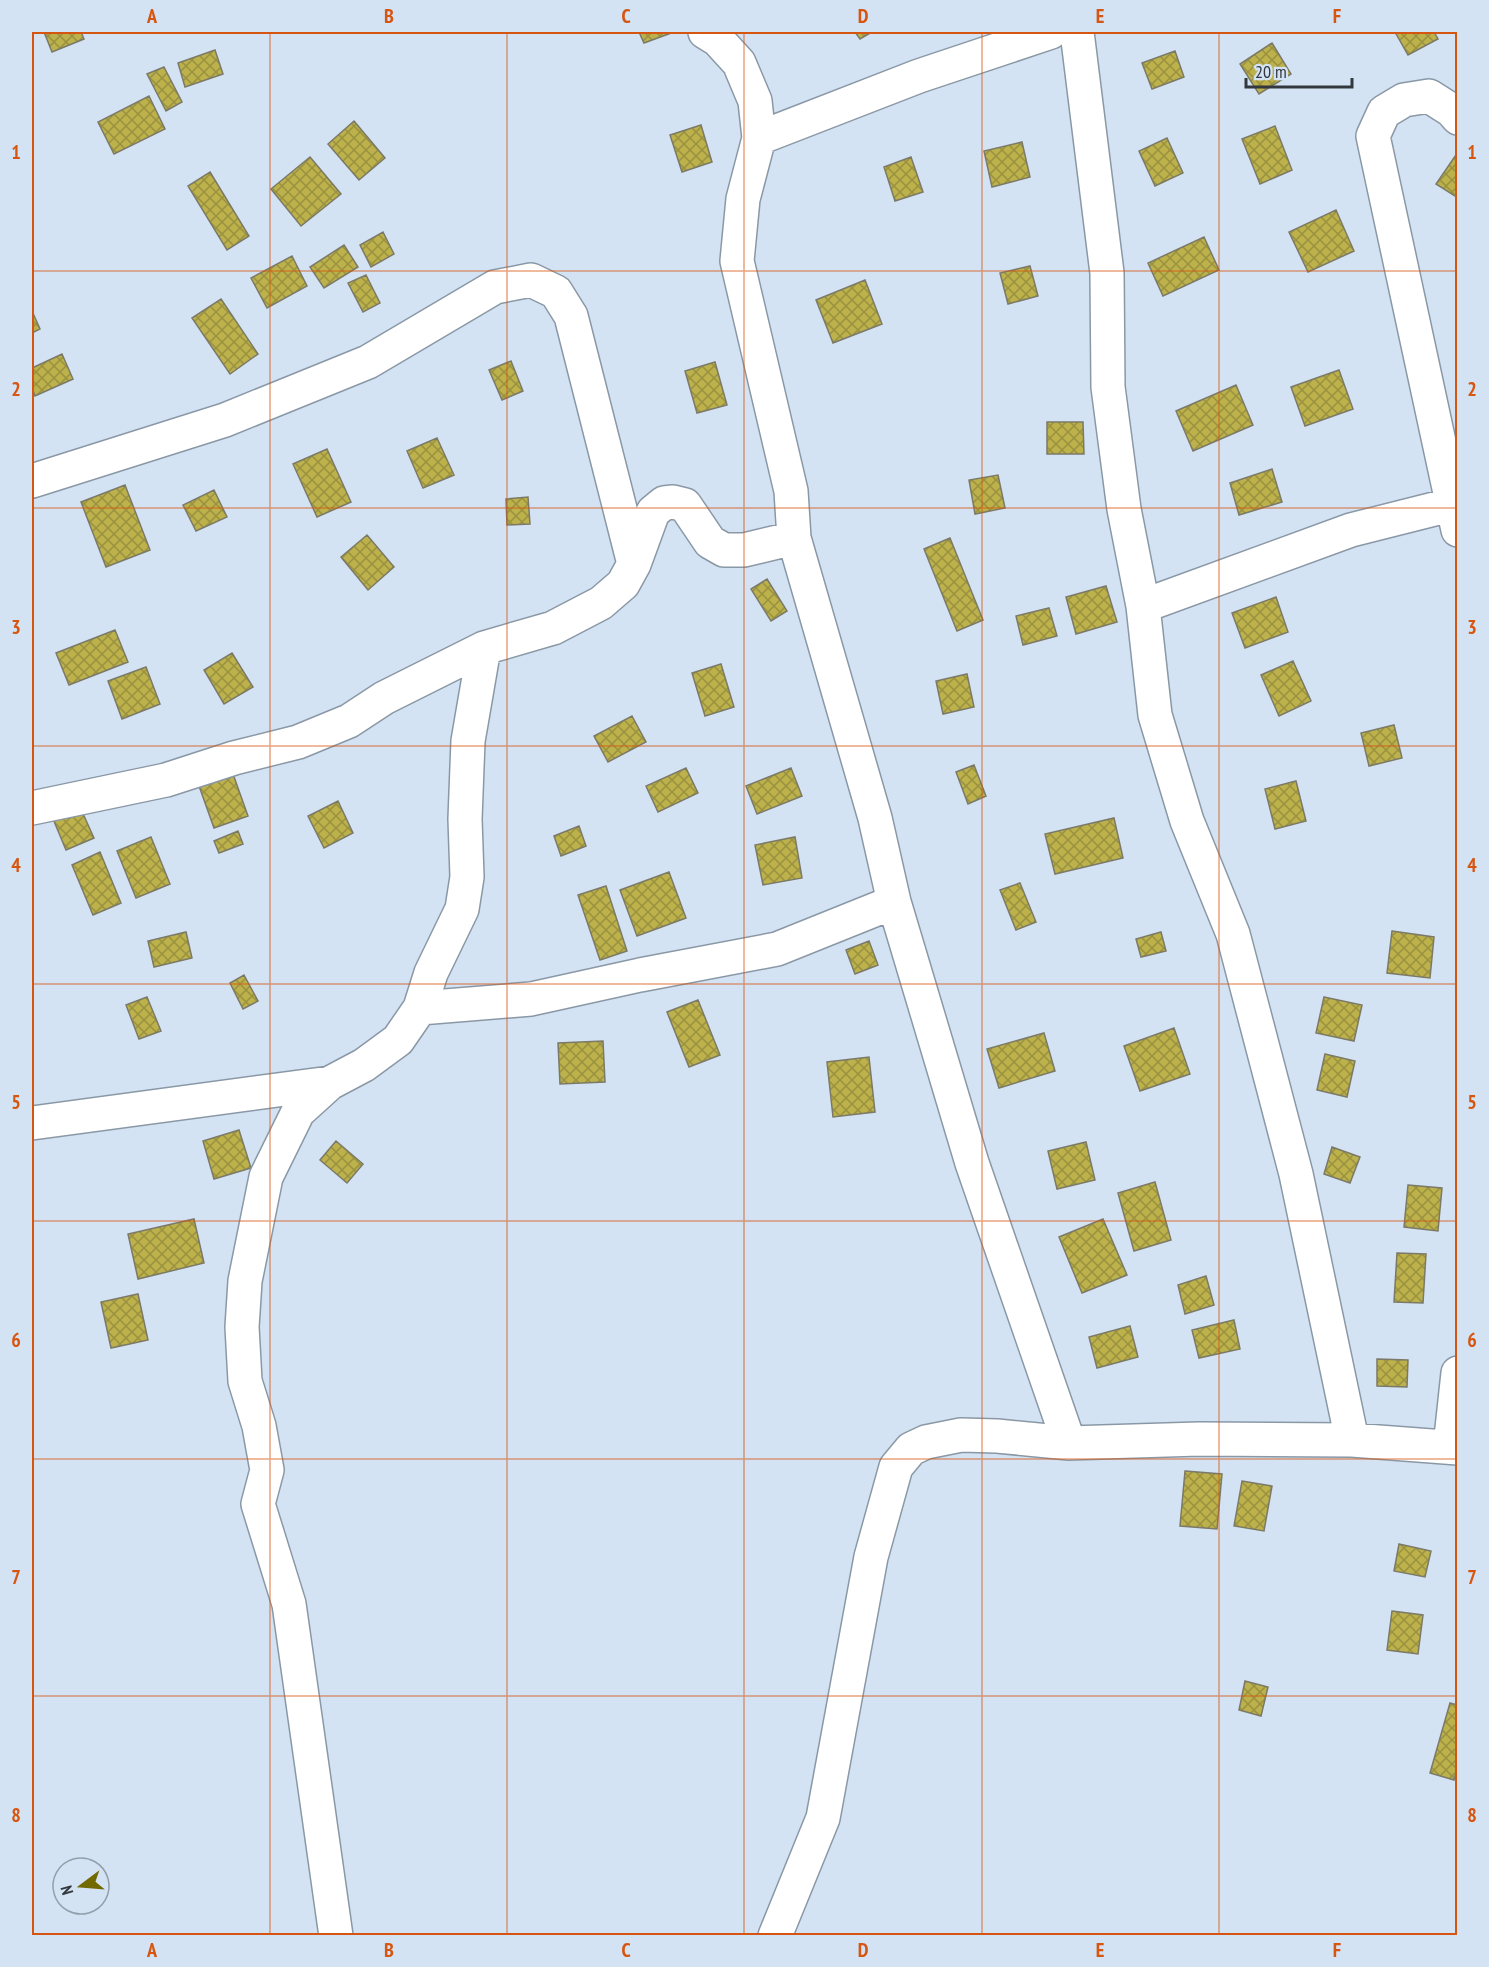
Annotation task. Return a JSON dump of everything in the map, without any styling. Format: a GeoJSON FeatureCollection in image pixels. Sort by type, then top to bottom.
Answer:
{"type":"FeatureCollection","features":[{"type":"Feature","properties":{"kind":"street"},"geometry":{"type":"LineString","coordinates":[[705,32],[718,40],[739,63],[755,101],[759,138],[743,200],[737,261],[792,491],[794,538],[875,818],[894,902],[972,1162],[1070,1443]]}},
{"type":"Feature","properties":{"kind":"street"},"geometry":{"type":"LineString","coordinates":[[759,138],[919,76],[1052,32]]}},
{"type":"Feature","properties":{"kind":"street"},"geometry":{"type":"LineString","coordinates":[[1077,32],[1107,273],[1108,387],[1124,509],[1143,606],[1155,715],[1187,821],[1233,934],[1296,1174],[1352,1440]]}},
{"type":"Feature","properties":{"kind":"street"},"geometry":{"type":"LineString","coordinates":[[1143,606],[1351,530],[1456,512],[1373,136],[1384,112],[1404,100],[1429,96],[1458,118]]}},
{"type":"Feature","properties":{"kind":"street"},"geometry":{"type":"LineString","coordinates":[[32,481],[225,420],[368,362],[495,287],[531,280],[556,292],[571,316],[634,564]]}},
{"type":"Feature","properties":{"kind":"street"},"geometry":{"type":"LineString","coordinates":[[32,808],[166,780],[234,758],[298,742],[349,721],[384,698],[484,648],[553,628],[601,603],[623,584],[634,564],[653,512],[664,503],[673,502],[685,506],[710,542],[724,550],[744,550],[794,538]]}},
{"type":"Feature","properties":{"kind":"street"},"geometry":{"type":"LineString","coordinates":[[336,1935],[289,1604],[258,1504],[267,1470],[261,1434],[245,1381],[242,1327],[245,1281],[266,1177],[298,1112],[330,1083],[364,1065],[398,1040],[420,1008],[431,973],[462,909],[467,877],[465,819],[468,741],[484,648]]}},
{"type":"Feature","properties":{"kind":"street"},"geometry":{"type":"LineString","coordinates":[[420,1008],[531,999],[640,975],[777,949],[894,902]]}},
{"type":"Feature","properties":{"kind":"street"},"geometry":{"type":"LineString","coordinates":[[32,1124],[330,1083]]}},
{"type":"Feature","properties":{"kind":"street"},"geometry":{"type":"LineString","coordinates":[[775,1935],[823,1818],[871,1557],[896,1467],[911,1449],[926,1442],[961,1435],[1070,1443],[1198,1439],[1352,1440],[1454,1448],[1458,1374]]}},
{"type":"Feature","properties":{"kind":"building"},"geometry":{"type":"Polygon","coordinates":[[[44,32],[81,32],[84,39],[52,52],[44,32]]]}},
{"type":"Feature","properties":{"kind":"building"},"geometry":{"type":"Polygon","coordinates":[[[639,32],[674,32],[644,43],[639,32]]]}},
{"type":"Feature","properties":{"kind":"building"},"geometry":{"type":"Polygon","coordinates":[[[855,32],[872,32],[860,39],[855,32]]]}},
{"type":"Feature","properties":{"kind":"building"},"geometry":{"type":"Polygon","coordinates":[[[1395,32],[1434,32],[1438,39],[1408,55],[1395,32]]]}},
{"type":"Feature","properties":{"kind":"building"},"geometry":{"type":"Polygon","coordinates":[[[1272,43],[1291,74],[1259,94],[1240,64],[1272,43]]]}},
{"type":"Feature","properties":{"kind":"building"},"geometry":{"type":"Polygon","coordinates":[[[215,50],[223,74],[185,87],[178,63],[215,50]]]}},
{"type":"Feature","properties":{"kind":"building"},"geometry":{"type":"Polygon","coordinates":[[[1175,51],[1184,77],[1152,89],[1142,63],[1175,51]]]}},
{"type":"Feature","properties":{"kind":"building"},"geometry":{"type":"Polygon","coordinates":[[[164,67],[182,102],[166,111],[147,74],[164,67]]]}},
{"type":"Feature","properties":{"kind":"building"},"geometry":{"type":"Polygon","coordinates":[[[149,96],[165,129],[114,154],[98,122],[149,96]]]}},
{"type":"Feature","properties":{"kind":"building"},"geometry":{"type":"Polygon","coordinates":[[[354,121],[385,158],[359,180],[328,144],[354,121]]]}},
{"type":"Feature","properties":{"kind":"building"},"geometry":{"type":"Polygon","coordinates":[[[701,125],[712,162],[682,172],[670,135],[701,125]]]}},
{"type":"Feature","properties":{"kind":"building"},"geometry":{"type":"Polygon","coordinates":[[[1275,126],[1292,170],[1260,184],[1242,139],[1275,126]]]}},
{"type":"Feature","properties":{"kind":"building"},"geometry":{"type":"Polygon","coordinates":[[[1167,138],[1183,173],[1155,186],[1139,151],[1167,138]]]}},
{"type":"Feature","properties":{"kind":"building"},"geometry":{"type":"Polygon","coordinates":[[[1022,142],[1030,177],[992,187],[984,151],[1022,142]]]}},
{"type":"Feature","properties":{"kind":"building"},"geometry":{"type":"Polygon","coordinates":[[[1458,152],[1458,198],[1436,184],[1458,152]]]}},
{"type":"Feature","properties":{"kind":"building"},"geometry":{"type":"Polygon","coordinates":[[[310,157],[341,194],[301,226],[271,189],[310,157]]]}},
{"type":"Feature","properties":{"kind":"building"},"geometry":{"type":"Polygon","coordinates":[[[911,157],[923,192],[895,201],[884,167],[911,157]]]}},
{"type":"Feature","properties":{"kind":"building"},"geometry":{"type":"Polygon","coordinates":[[[210,172],[249,236],[227,250],[188,186],[210,172]]]}},
{"type":"Feature","properties":{"kind":"building"},"geometry":{"type":"Polygon","coordinates":[[[1336,210],[1354,251],[1308,272],[1289,232],[1336,210]]]}},
{"type":"Feature","properties":{"kind":"building"},"geometry":{"type":"Polygon","coordinates":[[[383,232],[394,254],[371,267],[360,245],[383,232]]]}},
{"type":"Feature","properties":{"kind":"building"},"geometry":{"type":"Polygon","coordinates":[[[1204,237],[1219,270],[1163,296],[1148,263],[1204,237]]]}},
{"type":"Feature","properties":{"kind":"building"},"geometry":{"type":"Polygon","coordinates":[[[344,245],[358,267],[324,288],[310,267],[344,245]]]}},
{"type":"Feature","properties":{"kind":"building"},"geometry":{"type":"Polygon","coordinates":[[[292,256],[307,286],[267,308],[251,278],[292,256]]]}},
{"type":"Feature","properties":{"kind":"building"},"geometry":{"type":"Polygon","coordinates":[[[1030,266],[1038,296],[1008,304],[1000,273],[1030,266]]]}},
{"type":"Feature","properties":{"kind":"building"},"geometry":{"type":"Polygon","coordinates":[[[366,275],[380,303],[363,312],[348,283],[366,275]]]}},
{"type":"Feature","properties":{"kind":"building"},"geometry":{"type":"Polygon","coordinates":[[[865,280],[882,324],[833,343],[816,300],[865,280]]]}},
{"type":"Feature","properties":{"kind":"building"},"geometry":{"type":"Polygon","coordinates":[[[221,299],[258,354],[230,374],[192,318],[221,299]]]}},
{"type":"Feature","properties":{"kind":"building"},"geometry":{"type":"Polygon","coordinates":[[[32,311],[40,329],[32,333],[32,311]]]}},
{"type":"Feature","properties":{"kind":"building"},"geometry":{"type":"Polygon","coordinates":[[[62,354],[73,379],[35,396],[32,388],[32,368],[62,354]]]}},
{"type":"Feature","properties":{"kind":"building"},"geometry":{"type":"Polygon","coordinates":[[[511,361],[523,391],[502,400],[489,370],[511,361]]]}},
{"type":"Feature","properties":{"kind":"building"},"geometry":{"type":"Polygon","coordinates":[[[715,362],[727,405],[697,413],[685,371],[715,362]]]}},
{"type":"Feature","properties":{"kind":"building"},"geometry":{"type":"Polygon","coordinates":[[[1339,370],[1353,409],[1305,426],[1291,387],[1339,370]]]}},
{"type":"Feature","properties":{"kind":"building"},"geometry":{"type":"Polygon","coordinates":[[[1236,385],[1253,425],[1193,451],[1176,411],[1236,385]]]}},
{"type":"Feature","properties":{"kind":"building"},"geometry":{"type":"Polygon","coordinates":[[[1047,422],[1083,422],[1084,454],[1047,454],[1047,422]]]}},
{"type":"Feature","properties":{"kind":"building"},"geometry":{"type":"Polygon","coordinates":[[[437,438],[454,475],[423,488],[407,451],[437,438]]]}},
{"type":"Feature","properties":{"kind":"building"},"geometry":{"type":"Polygon","coordinates":[[[327,449],[351,502],[317,517],[293,464],[327,449]]]}},
{"type":"Feature","properties":{"kind":"building"},"geometry":{"type":"Polygon","coordinates":[[[1272,469],[1282,502],[1239,515],[1230,483],[1272,469]]]}},
{"type":"Feature","properties":{"kind":"building"},"geometry":{"type":"Polygon","coordinates":[[[998,475],[1005,508],[975,514],[969,480],[998,475]]]}},
{"type":"Feature","properties":{"kind":"building"},"geometry":{"type":"Polygon","coordinates":[[[125,485],[150,550],[106,567],[81,502],[125,485]]]}},
{"type":"Feature","properties":{"kind":"building"},"geometry":{"type":"Polygon","coordinates":[[[214,490],[227,517],[196,531],[183,505],[214,490]]]}},
{"type":"Feature","properties":{"kind":"building"},"geometry":{"type":"Polygon","coordinates":[[[528,497],[530,524],[507,525],[506,499],[528,497]]]}},
{"type":"Feature","properties":{"kind":"building"},"geometry":{"type":"Polygon","coordinates":[[[367,535],[394,567],[368,590],[341,557],[367,535]]]}},
{"type":"Feature","properties":{"kind":"building"},"geometry":{"type":"Polygon","coordinates":[[[950,538],[983,620],[957,631],[924,549],[950,538]]]}},
{"type":"Feature","properties":{"kind":"building"},"geometry":{"type":"Polygon","coordinates":[[[767,579],[787,611],[771,621],[751,589],[767,579]]]}},
{"type":"Feature","properties":{"kind":"building"},"geometry":{"type":"Polygon","coordinates":[[[1106,586],[1117,622],[1076,634],[1066,597],[1106,586]]]}},
{"type":"Feature","properties":{"kind":"building"},"geometry":{"type":"Polygon","coordinates":[[[1276,597],[1288,632],[1245,648],[1232,613],[1276,597]]]}},
{"type":"Feature","properties":{"kind":"building"},"geometry":{"type":"Polygon","coordinates":[[[1049,608],[1057,636],[1023,645],[1016,616],[1049,608]]]}},
{"type":"Feature","properties":{"kind":"building"},"geometry":{"type":"Polygon","coordinates":[[[115,630],[128,662],[69,685],[56,653],[115,630]]]}},
{"type":"Feature","properties":{"kind":"building"},"geometry":{"type":"Polygon","coordinates":[[[232,653],[253,687],[224,704],[204,670],[232,653]]]}},
{"type":"Feature","properties":{"kind":"building"},"geometry":{"type":"Polygon","coordinates":[[[1293,661],[1311,701],[1279,716],[1261,675],[1293,661]]]}},
{"type":"Feature","properties":{"kind":"building"},"geometry":{"type":"Polygon","coordinates":[[[721,664],[734,707],[705,716],[692,673],[721,664]]]}},
{"type":"Feature","properties":{"kind":"building"},"geometry":{"type":"Polygon","coordinates":[[[146,667],[160,704],[122,719],[108,681],[146,667]]]}},
{"type":"Feature","properties":{"kind":"building"},"geometry":{"type":"Polygon","coordinates":[[[967,674],[974,707],[943,714],[936,681],[967,674]]]}},
{"type":"Feature","properties":{"kind":"building"},"geometry":{"type":"Polygon","coordinates":[[[632,716],[646,742],[608,762],[594,736],[632,716]]]}},
{"type":"Feature","properties":{"kind":"building"},"geometry":{"type":"Polygon","coordinates":[[[1394,725],[1402,758],[1369,766],[1361,733],[1394,725]]]}},
{"type":"Feature","properties":{"kind":"building"},"geometry":{"type":"Polygon","coordinates":[[[974,765],[986,796],[968,804],[956,772],[974,765]]]}},
{"type":"Feature","properties":{"kind":"building"},"geometry":{"type":"Polygon","coordinates":[[[686,768],[698,793],[658,812],[646,786],[686,768]]]}},
{"type":"Feature","properties":{"kind":"building"},"geometry":{"type":"Polygon","coordinates":[[[791,768],[802,796],[757,814],[746,786],[791,768]]]}},
{"type":"Feature","properties":{"kind":"building"},"geometry":{"type":"Polygon","coordinates":[[[233,774],[248,816],[214,828],[199,786],[233,774]]]}},
{"type":"Feature","properties":{"kind":"building"},"geometry":{"type":"Polygon","coordinates":[[[1296,781],[1306,821],[1275,829],[1265,789],[1296,781]]]}},
{"type":"Feature","properties":{"kind":"building"},"geometry":{"type":"Polygon","coordinates":[[[338,801],[353,833],[324,848],[308,816],[338,801]]]}},
{"type":"Feature","properties":{"kind":"building"},"geometry":{"type":"Polygon","coordinates":[[[80,807],[94,838],[66,850],[53,819],[80,807]]]}},
{"type":"Feature","properties":{"kind":"building"},"geometry":{"type":"Polygon","coordinates":[[[1114,818],[1123,858],[1055,874],[1045,834],[1114,818]]]}},
{"type":"Feature","properties":{"kind":"building"},"geometry":{"type":"Polygon","coordinates":[[[579,826],[586,846],[561,856],[554,836],[579,826]]]}},
{"type":"Feature","properties":{"kind":"building"},"geometry":{"type":"Polygon","coordinates":[[[238,831],[243,844],[219,853],[214,841],[238,831]]]}},
{"type":"Feature","properties":{"kind":"building"},"geometry":{"type":"Polygon","coordinates":[[[151,837],[170,884],[136,898],[117,851],[151,837]]]}},
{"type":"Feature","properties":{"kind":"building"},"geometry":{"type":"Polygon","coordinates":[[[795,837],[802,878],[763,885],[755,845],[795,837]]]}},
{"type":"Feature","properties":{"kind":"building"},"geometry":{"type":"Polygon","coordinates":[[[100,852],[121,903],[93,915],[72,865],[100,852]]]}},
{"type":"Feature","properties":{"kind":"building"},"geometry":{"type":"Polygon","coordinates":[[[669,872],[686,918],[637,936],[620,890],[669,872]]]}},
{"type":"Feature","properties":{"kind":"building"},"geometry":{"type":"Polygon","coordinates":[[[1020,883],[1036,922],[1016,930],[1000,890],[1020,883]]]}},
{"type":"Feature","properties":{"kind":"building"},"geometry":{"type":"Polygon","coordinates":[[[606,886],[627,951],[600,960],[578,895],[606,886]]]}},
{"type":"Feature","properties":{"kind":"building"},"geometry":{"type":"Polygon","coordinates":[[[1392,931],[1434,937],[1430,978],[1387,973],[1392,931]]]}},
{"type":"Feature","properties":{"kind":"building"},"geometry":{"type":"Polygon","coordinates":[[[186,932],[192,958],[154,967],[148,941],[186,932]]]}},
{"type":"Feature","properties":{"kind":"building"},"geometry":{"type":"Polygon","coordinates":[[[1161,932],[1166,951],[1141,957],[1136,939],[1161,932]]]}},
{"type":"Feature","properties":{"kind":"building"},"geometry":{"type":"Polygon","coordinates":[[[869,941],[878,965],[855,974],[846,950],[869,941]]]}},
{"type":"Feature","properties":{"kind":"building"},"geometry":{"type":"Polygon","coordinates":[[[244,975],[258,1001],[243,1009],[230,983],[244,975]]]}},
{"type":"Feature","properties":{"kind":"building"},"geometry":{"type":"Polygon","coordinates":[[[147,997],[161,1031],[139,1039],[126,1005],[147,997]]]}},
{"type":"Feature","properties":{"kind":"building"},"geometry":{"type":"Polygon","coordinates":[[[1324,997],[1362,1005],[1354,1041],[1316,1033],[1324,997]]]}},
{"type":"Feature","properties":{"kind":"building"},"geometry":{"type":"Polygon","coordinates":[[[698,1000],[720,1055],[689,1067],[667,1012],[698,1000]]]}},
{"type":"Feature","properties":{"kind":"building"},"geometry":{"type":"Polygon","coordinates":[[[1174,1028],[1190,1074],[1140,1091],[1124,1046],[1174,1028]]]}},
{"type":"Feature","properties":{"kind":"building"},"geometry":{"type":"Polygon","coordinates":[[[1044,1033],[1055,1071],[999,1088],[987,1049],[1044,1033]]]}},
{"type":"Feature","properties":{"kind":"building"},"geometry":{"type":"Polygon","coordinates":[[[603,1041],[605,1082],[560,1084],[558,1043],[603,1041]]]}},
{"type":"Feature","properties":{"kind":"building"},"geometry":{"type":"Polygon","coordinates":[[[1325,1054],[1355,1061],[1347,1097],[1317,1090],[1325,1054]]]}},
{"type":"Feature","properties":{"kind":"building"},"geometry":{"type":"Polygon","coordinates":[[[869,1057],[875,1112],[833,1117],[827,1062],[869,1057]]]}},
{"type":"Feature","properties":{"kind":"building"},"geometry":{"type":"Polygon","coordinates":[[[239,1130],[251,1168],[214,1179],[203,1141],[239,1130]]]}},
{"type":"Feature","properties":{"kind":"building"},"geometry":{"type":"Polygon","coordinates":[[[336,1141],[363,1164],[347,1183],[320,1160],[336,1141]]]}},
{"type":"Feature","properties":{"kind":"building"},"geometry":{"type":"Polygon","coordinates":[[[1086,1142],[1095,1180],[1057,1189],[1048,1151],[1086,1142]]]}},
{"type":"Feature","properties":{"kind":"building"},"geometry":{"type":"Polygon","coordinates":[[[1332,1147],[1360,1157],[1350,1183],[1324,1174],[1332,1147]]]}},
{"type":"Feature","properties":{"kind":"building"},"geometry":{"type":"Polygon","coordinates":[[[1155,1182],[1171,1240],[1134,1251],[1118,1193],[1155,1182]]]}},
{"type":"Feature","properties":{"kind":"building"},"geometry":{"type":"Polygon","coordinates":[[[1408,1185],[1442,1188],[1438,1231],[1404,1227],[1408,1185]]]}},
{"type":"Feature","properties":{"kind":"building"},"geometry":{"type":"Polygon","coordinates":[[[194,1219],[204,1263],[138,1279],[128,1234],[194,1219]]]}},
{"type":"Feature","properties":{"kind":"building"},"geometry":{"type":"Polygon","coordinates":[[[1103,1219],[1127,1275],[1082,1293],[1059,1237],[1103,1219]]]}},
{"type":"Feature","properties":{"kind":"building"},"geometry":{"type":"Polygon","coordinates":[[[1397,1253],[1426,1254],[1423,1303],[1394,1302],[1397,1253]]]}},
{"type":"Feature","properties":{"kind":"building"},"geometry":{"type":"Polygon","coordinates":[[[1206,1276],[1214,1305],[1185,1314],[1178,1285],[1206,1276]]]}},
{"type":"Feature","properties":{"kind":"building"},"geometry":{"type":"Polygon","coordinates":[[[138,1294],[148,1340],[111,1348],[101,1302],[138,1294]]]}},
{"type":"Feature","properties":{"kind":"building"},"geometry":{"type":"Polygon","coordinates":[[[1234,1320],[1240,1349],[1199,1358],[1192,1330],[1234,1320]]]}},
{"type":"Feature","properties":{"kind":"building"},"geometry":{"type":"Polygon","coordinates":[[[1130,1326],[1138,1357],[1097,1368],[1089,1337],[1130,1326]]]}},
{"type":"Feature","properties":{"kind":"building"},"geometry":{"type":"Polygon","coordinates":[[[1377,1359],[1408,1360],[1407,1387],[1377,1386],[1377,1359]]]}},
{"type":"Feature","properties":{"kind":"building"},"geometry":{"type":"Polygon","coordinates":[[[1185,1471],[1222,1474],[1217,1529],[1180,1526],[1185,1471]]]}},
{"type":"Feature","properties":{"kind":"building"},"geometry":{"type":"Polygon","coordinates":[[[1242,1481],[1272,1486],[1264,1531],[1234,1526],[1242,1481]]]}},
{"type":"Feature","properties":{"kind":"building"},"geometry":{"type":"Polygon","coordinates":[[[1399,1544],[1431,1551],[1425,1577],[1394,1571],[1399,1544]]]}},
{"type":"Feature","properties":{"kind":"building"},"geometry":{"type":"Polygon","coordinates":[[[1392,1611],[1423,1615],[1418,1654],[1387,1650],[1392,1611]]]}},
{"type":"Feature","properties":{"kind":"building"},"geometry":{"type":"Polygon","coordinates":[[[1245,1681],[1268,1687],[1261,1716],[1239,1710],[1245,1681]]]}},
{"type":"Feature","properties":{"kind":"building"},"geometry":{"type":"Polygon","coordinates":[[[1450,1703],[1458,1705],[1458,1766],[1454,1780],[1430,1773],[1450,1703]]]}}]}
